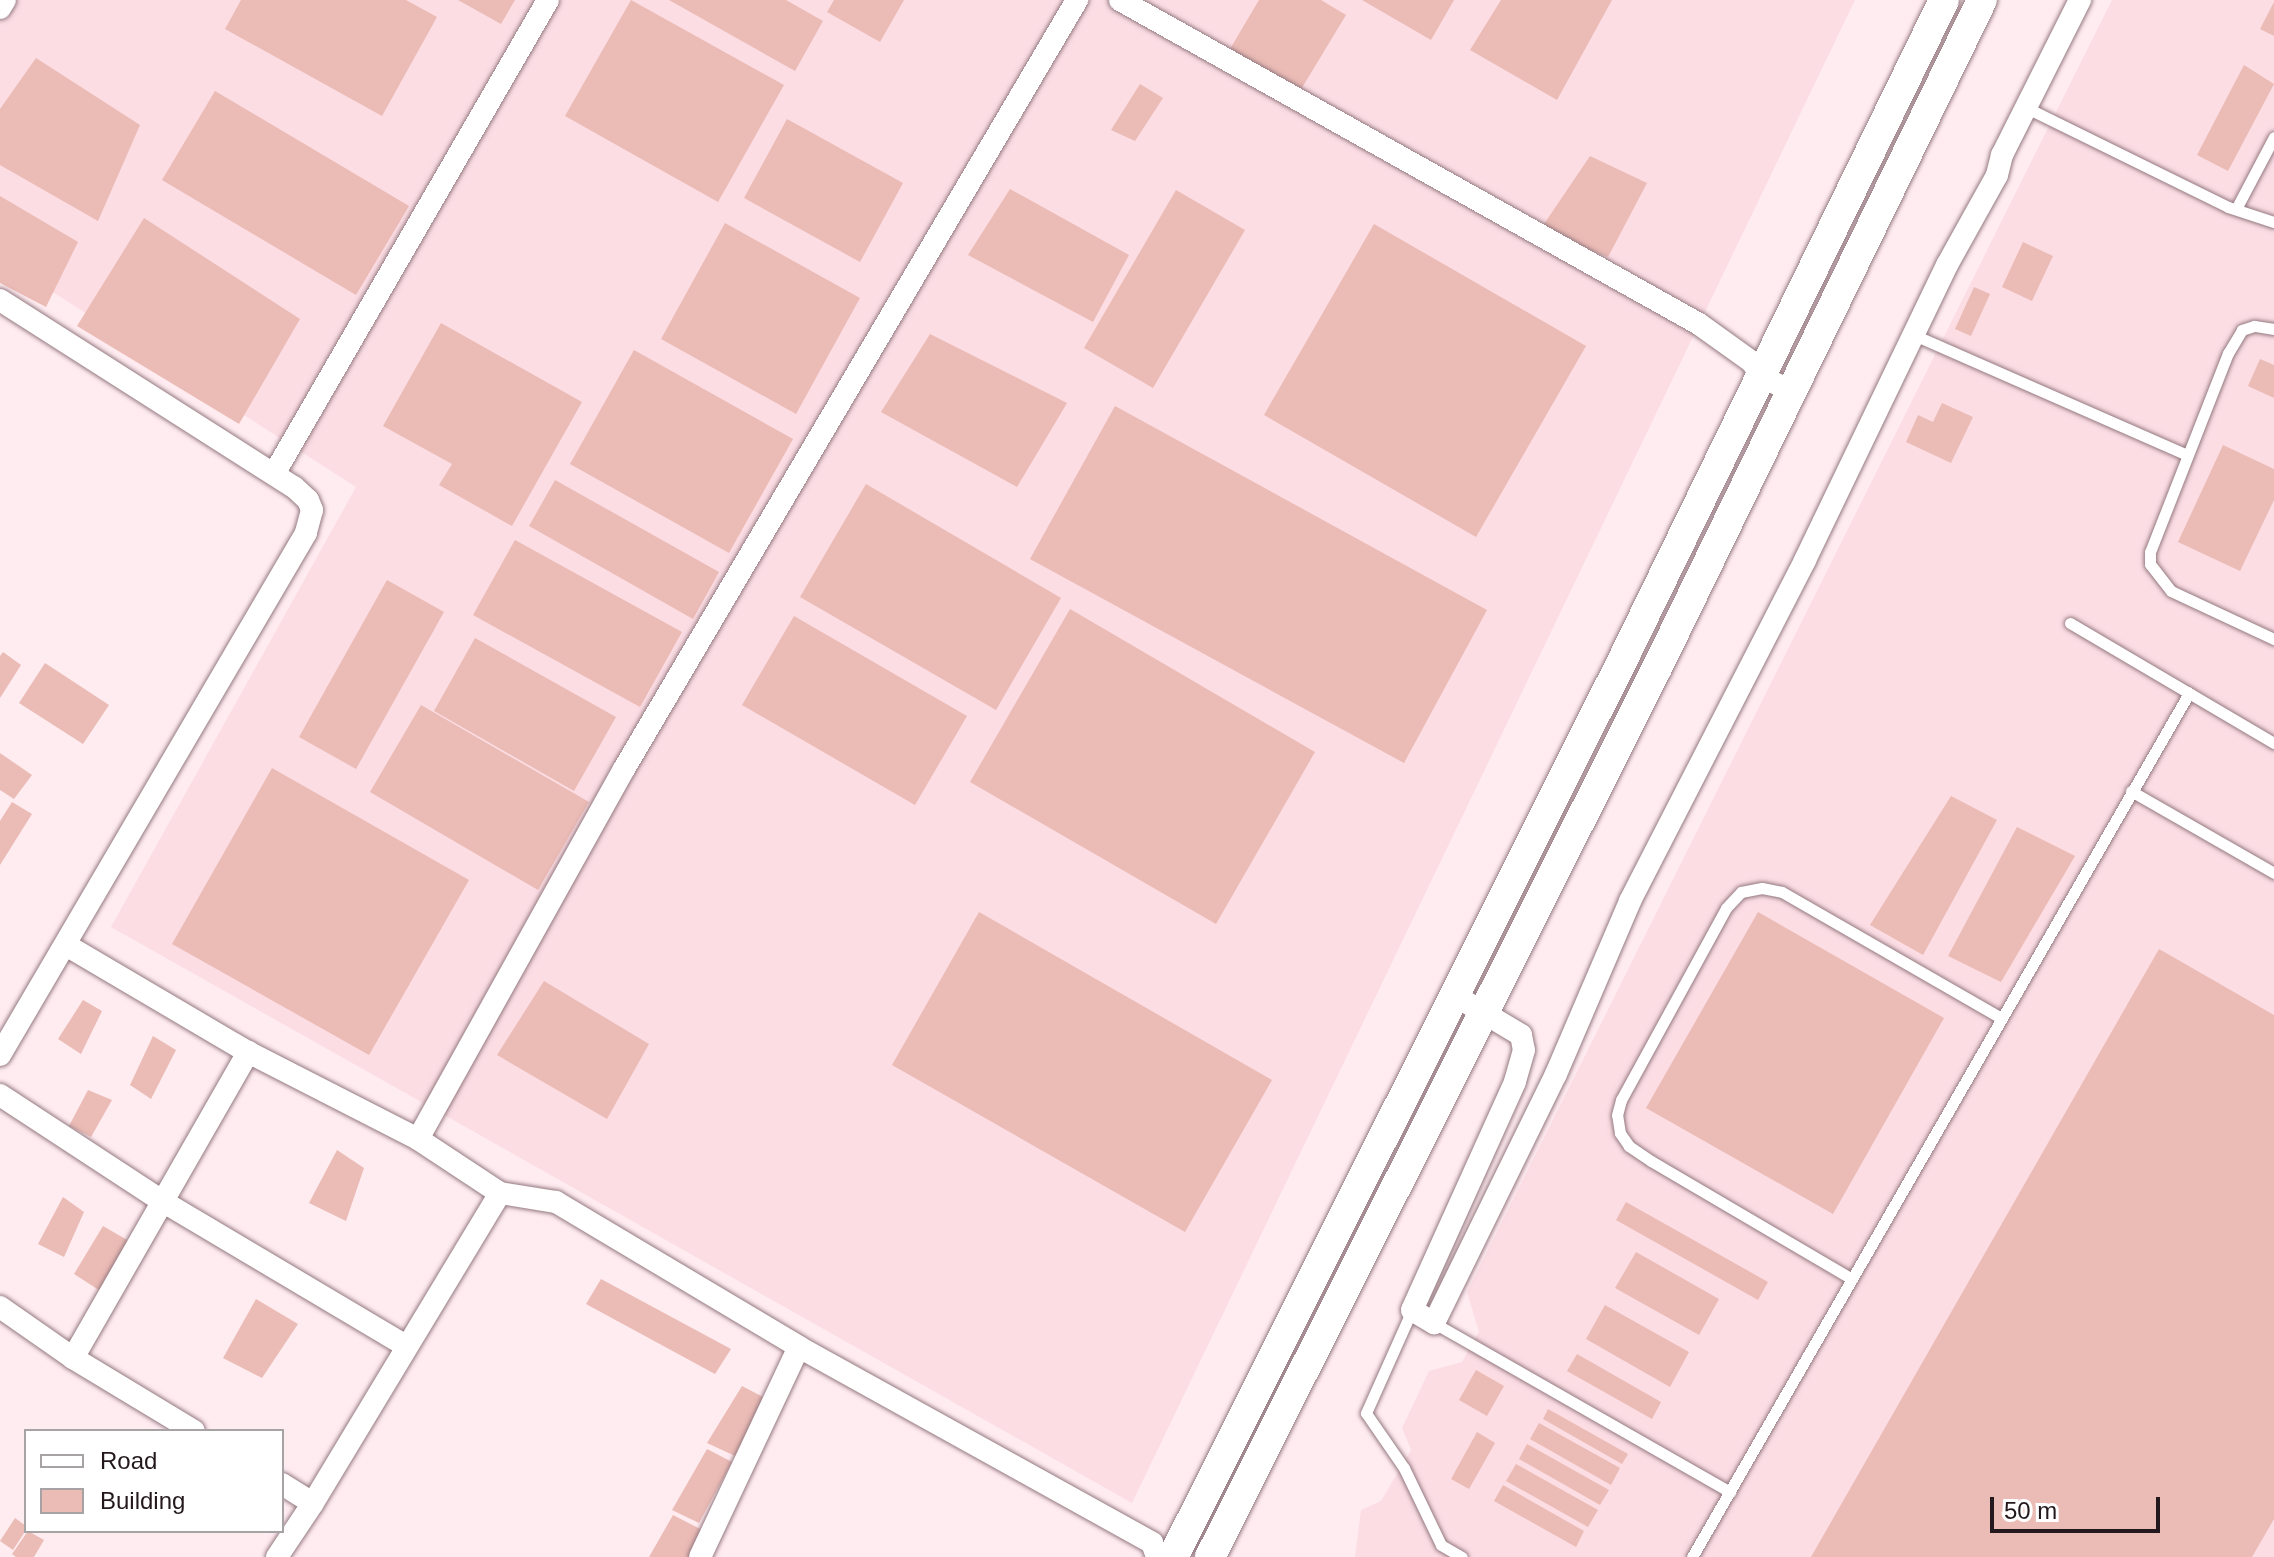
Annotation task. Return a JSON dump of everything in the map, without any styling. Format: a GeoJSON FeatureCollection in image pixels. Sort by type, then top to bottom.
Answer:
{"type":"FeatureCollection","features":[{"type":"Feature","properties":{"kind":"main road"},"geometry":{"type":"LineString","coordinates":[[1173,1557],[1761,376],[1944,0]]}},
{"type":"Feature","properties":{"kind":"main road"},"geometry":{"type":"LineString","coordinates":[[1210,1557],[1657,668],[1982,0]]}},
{"type":"Feature","properties":{"kind":"street"},"geometry":{"type":"LineString","coordinates":[[0,8],[5,0]]}},
{"type":"Feature","properties":{"kind":"street"},"geometry":{"type":"LineString","coordinates":[[274,474],[548,0]]}},
{"type":"Feature","properties":{"kind":"street"},"geometry":{"type":"LineString","coordinates":[[418,1139],[624,769],[1077,0]]}},
{"type":"Feature","properties":{"kind":"street"},"geometry":{"type":"LineString","coordinates":[[1120,0],[1699,324],[1752,362],[1761,376],[1791,391]]}},
{"type":"Feature","properties":{"kind":"street"},"geometry":{"type":"LineString","coordinates":[[1454,995],[1521,1035],[1524,1050],[1515,1082],[1412,1310],[1434,1323],[1556,1074],[1630,901],[1734,703],[1914,335],[1997,175],[2002,155],[2080,0]]}},
{"type":"Feature","properties":{"kind":"street"},"geometry":{"type":"LineString","coordinates":[[0,300],[274,474],[308,500],[311,521],[0,1055]]}},
{"type":"Feature","properties":{"kind":"street"},"geometry":{"type":"LineString","coordinates":[[66,945],[248,1052],[418,1139],[500,1193],[556,1202],[799,1347],[1152,1543],[1157,1557]]}},
{"type":"Feature","properties":{"kind":"street"},"geometry":{"type":"LineString","coordinates":[[73,1358],[248,1052]]}},
{"type":"Feature","properties":{"kind":"street"},"geometry":{"type":"LineString","coordinates":[[0,1095],[162,1201],[406,1346]]}},
{"type":"Feature","properties":{"kind":"street"},"geometry":{"type":"LineString","coordinates":[[277,1557],[313,1503],[500,1193]]}},
{"type":"Feature","properties":{"kind":"street"},"geometry":{"type":"LineString","coordinates":[[0,1307],[73,1358],[191,1429]]}},
{"type":"Feature","properties":{"kind":"street"},"geometry":{"type":"LineString","coordinates":[[700,1557],[799,1347]]}},
{"type":"Feature","properties":{"kind":"street"},"geometry":{"type":"LineString","coordinates":[[284,1485],[313,1503]]}},
{"type":"Feature","properties":{"kind":"lane"},"geometry":{"type":"LineString","coordinates":[[2027,108],[2236,209],[2274,222]]}},
{"type":"Feature","properties":{"kind":"lane"},"geometry":{"type":"LineString","coordinates":[[2236,209],[2274,137]]}},
{"type":"Feature","properties":{"kind":"lane"},"geometry":{"type":"LineString","coordinates":[[2274,329],[2254,326],[2242,330],[2228,353],[2153,540],[2150,564],[2171,591],[2274,639]]}},
{"type":"Feature","properties":{"kind":"lane"},"geometry":{"type":"LineString","coordinates":[[1914,335],[2185,454]]}},
{"type":"Feature","properties":{"kind":"lane"},"geometry":{"type":"LineString","coordinates":[[2070,623],[2274,743]]}},
{"type":"Feature","properties":{"kind":"lane"},"geometry":{"type":"LineString","coordinates":[[1692,1557],[2189,693]]}},
{"type":"Feature","properties":{"kind":"lane"},"geometry":{"type":"LineString","coordinates":[[2131,791],[2274,873]]}},
{"type":"Feature","properties":{"kind":"lane"},"geometry":{"type":"LineString","coordinates":[[1852,1279],[1651,1161],[1629,1146],[1620,1133],[1617,1115],[1621,1100],[1726,908],[1741,892],[1762,888],[1782,892],[2001,1018]]}},
{"type":"Feature","properties":{"kind":"lane"},"geometry":{"type":"LineString","coordinates":[[1412,1310],[1366,1413],[1404,1468],[1441,1545],[1462,1557]]}},
{"type":"Feature","properties":{"kind":"lane"},"geometry":{"type":"LineString","coordinates":[[1434,1323],[1730,1492]]}},
{"type":"Feature","properties":{"kind":"shaded area"},"geometry":{"type":"Polygon","coordinates":[[[0,0],[1855,0],[1132,1503],[111,927],[356,487],[0,258],[0,0]]]}},
{"type":"Feature","properties":{"kind":"shaded area"},"geometry":{"type":"Polygon","coordinates":[[[2112,0],[2274,0],[2274,1557],[1355,1557],[1361,1510],[1381,1501],[1411,1450],[1402,1428],[1429,1371],[1462,1362],[1479,1332],[1467,1292],[2112,0]]]}},
{"type":"Feature","properties":{"kind":"building"},"geometry":{"type":"Polygon","coordinates":[[[241,0],[406,0],[437,17],[382,116],[225,29],[241,0]]]}},
{"type":"Feature","properties":{"kind":"building"},"geometry":{"type":"Polygon","coordinates":[[[458,0],[515,0],[501,24],[458,0]]]}},
{"type":"Feature","properties":{"kind":"building"},"geometry":{"type":"Polygon","coordinates":[[[631,0],[784,85],[718,202],[565,116],[631,0]]]}},
{"type":"Feature","properties":{"kind":"building"},"geometry":{"type":"Polygon","coordinates":[[[669,0],[786,0],[823,21],[795,71],[669,0]]]}},
{"type":"Feature","properties":{"kind":"building"},"geometry":{"type":"Polygon","coordinates":[[[834,0],[904,0],[880,42],[827,12],[834,0]]]}},
{"type":"Feature","properties":{"kind":"building"},"geometry":{"type":"Polygon","coordinates":[[[1259,0],[1321,0],[1346,15],[1300,91],[1230,49],[1259,0]]]}},
{"type":"Feature","properties":{"kind":"building"},"geometry":{"type":"Polygon","coordinates":[[[1362,0],[1454,0],[1431,40],[1362,0]]]}},
{"type":"Feature","properties":{"kind":"building"},"geometry":{"type":"Polygon","coordinates":[[[1501,0],[1612,0],[1557,100],[1470,50],[1501,0]]]}},
{"type":"Feature","properties":{"kind":"building"},"geometry":{"type":"Polygon","coordinates":[[[2274,2],[2274,36],[2260,29],[2274,2]]]}},
{"type":"Feature","properties":{"kind":"building"},"geometry":{"type":"Polygon","coordinates":[[[36,58],[140,125],[98,221],[0,165],[0,109],[36,58]]]}},
{"type":"Feature","properties":{"kind":"building"},"geometry":{"type":"Polygon","coordinates":[[[2244,65],[2274,84],[2228,171],[2197,155],[2244,65]]]}},
{"type":"Feature","properties":{"kind":"building"},"geometry":{"type":"Polygon","coordinates":[[[1140,84],[1163,98],[1135,141],[1111,130],[1140,84]]]}},
{"type":"Feature","properties":{"kind":"building"},"geometry":{"type":"Polygon","coordinates":[[[215,91],[409,206],[356,295],[162,180],[215,91]]]}},
{"type":"Feature","properties":{"kind":"building"},"geometry":{"type":"Polygon","coordinates":[[[787,119],[903,183],[860,262],[744,198],[787,119]]]}},
{"type":"Feature","properties":{"kind":"building"},"geometry":{"type":"Polygon","coordinates":[[[1590,156],[1647,183],[1608,257],[1540,230],[1590,156]]]}},
{"type":"Feature","properties":{"kind":"building"},"geometry":{"type":"Polygon","coordinates":[[[1010,189],[1129,255],[1093,322],[968,255],[1010,189]]]}},
{"type":"Feature","properties":{"kind":"building"},"geometry":{"type":"Polygon","coordinates":[[[1176,190],[1245,230],[1153,388],[1084,348],[1176,190]]]}},
{"type":"Feature","properties":{"kind":"building"},"geometry":{"type":"Polygon","coordinates":[[[0,196],[78,242],[46,307],[0,283],[0,196]]]}},
{"type":"Feature","properties":{"kind":"building"},"geometry":{"type":"Polygon","coordinates":[[[144,218],[300,319],[239,424],[77,326],[144,218]]]}},
{"type":"Feature","properties":{"kind":"building"},"geometry":{"type":"Polygon","coordinates":[[[725,223],[860,298],[796,414],[661,339],[725,223]]]}},
{"type":"Feature","properties":{"kind":"building"},"geometry":{"type":"Polygon","coordinates":[[[1374,224],[1586,346],[1476,537],[1264,415],[1374,224]]]}},
{"type":"Feature","properties":{"kind":"building"},"geometry":{"type":"Polygon","coordinates":[[[2023,242],[2053,256],[2032,301],[2002,287],[2023,242]]]}},
{"type":"Feature","properties":{"kind":"building"},"geometry":{"type":"Polygon","coordinates":[[[1974,287],[1990,294],[1971,336],[1955,329],[1974,287]]]}},
{"type":"Feature","properties":{"kind":"building"},"geometry":{"type":"Polygon","coordinates":[[[441,323],[582,402],[512,526],[439,485],[452,464],[383,426],[441,323]]]}},
{"type":"Feature","properties":{"kind":"building"},"geometry":{"type":"Polygon","coordinates":[[[930,334],[1067,403],[1017,487],[881,412],[930,334]]]}},
{"type":"Feature","properties":{"kind":"building"},"geometry":{"type":"Polygon","coordinates":[[[634,350],[793,439],[729,553],[570,464],[634,350]]]}},
{"type":"Feature","properties":{"kind":"building"},"geometry":{"type":"Polygon","coordinates":[[[2260,359],[2274,365],[2274,398],[2248,386],[2260,359]]]}},
{"type":"Feature","properties":{"kind":"building"},"geometry":{"type":"Polygon","coordinates":[[[1942,403],[1973,417],[1951,463],[1906,442],[1918,415],[1933,422],[1942,403]]]}},
{"type":"Feature","properties":{"kind":"building"},"geometry":{"type":"Polygon","coordinates":[[[1115,406],[1487,610],[1404,763],[1030,559],[1115,406]]]}},
{"type":"Feature","properties":{"kind":"building"},"geometry":{"type":"Polygon","coordinates":[[[2223,445],[2274,469],[2274,500],[2240,571],[2178,542],[2223,445]]]}},
{"type":"Feature","properties":{"kind":"building"},"geometry":{"type":"Polygon","coordinates":[[[555,480],[719,572],[693,619],[529,526],[555,480]]]}},
{"type":"Feature","properties":{"kind":"building"},"geometry":{"type":"Polygon","coordinates":[[[866,484],[1061,598],[996,710],[800,597],[866,484]]]}},
{"type":"Feature","properties":{"kind":"building"},"geometry":{"type":"Polygon","coordinates":[[[515,540],[682,632],[640,707],[473,615],[515,540]]]}},
{"type":"Feature","properties":{"kind":"building"},"geometry":{"type":"Polygon","coordinates":[[[387,580],[444,612],[356,769],[299,737],[387,580]]]}},
{"type":"Feature","properties":{"kind":"building"},"geometry":{"type":"Polygon","coordinates":[[[1070,609],[1315,752],[1216,924],[970,782],[1070,609]]]}},
{"type":"Feature","properties":{"kind":"building"},"geometry":{"type":"Polygon","coordinates":[[[794,616],[967,716],[915,805],[742,705],[794,616]]]}},
{"type":"Feature","properties":{"kind":"building"},"geometry":{"type":"Polygon","coordinates":[[[475,638],[616,717],[574,791],[434,711],[475,638]]]}},
{"type":"Feature","properties":{"kind":"building"},"geometry":{"type":"Polygon","coordinates":[[[3,652],[21,665],[0,698],[0,656],[3,652]]]}},
{"type":"Feature","properties":{"kind":"building"},"geometry":{"type":"Polygon","coordinates":[[[45,663],[109,705],[83,744],[19,703],[45,663]]]}},
{"type":"Feature","properties":{"kind":"building"},"geometry":{"type":"Polygon","coordinates":[[[421,705],[589,802],[538,890],[370,792],[421,705]]]}},
{"type":"Feature","properties":{"kind":"building"},"geometry":{"type":"Polygon","coordinates":[[[0,753],[32,775],[14,799],[0,790],[0,753]]]}},
{"type":"Feature","properties":{"kind":"building"},"geometry":{"type":"Polygon","coordinates":[[[272,768],[469,880],[369,1055],[172,944],[272,768]]]}},
{"type":"Feature","properties":{"kind":"building"},"geometry":{"type":"Polygon","coordinates":[[[1951,796],[1997,820],[1923,955],[1870,925],[1951,796]]]}},
{"type":"Feature","properties":{"kind":"building"},"geometry":{"type":"Polygon","coordinates":[[[12,802],[32,814],[0,865],[0,821],[12,802]]]}},
{"type":"Feature","properties":{"kind":"building"},"geometry":{"type":"Polygon","coordinates":[[[2017,827],[2075,856],[2001,982],[1948,956],[2017,827]]]}},
{"type":"Feature","properties":{"kind":"building"},"geometry":{"type":"Polygon","coordinates":[[[979,912],[1272,1080],[1185,1232],[892,1065],[979,912]]]}},
{"type":"Feature","properties":{"kind":"building"},"geometry":{"type":"Polygon","coordinates":[[[1758,912],[1944,1018],[1833,1214],[1646,1108],[1758,912]]]}},
{"type":"Feature","properties":{"kind":"building"},"geometry":{"type":"Polygon","coordinates":[[[2159,949],[2274,1015],[2274,1519],[2252,1557],[1811,1557],[2159,949]]]}},
{"type":"Feature","properties":{"kind":"building"},"geometry":{"type":"Polygon","coordinates":[[[544,981],[649,1044],[607,1119],[497,1055],[544,981]]]}},
{"type":"Feature","properties":{"kind":"building"},"geometry":{"type":"Polygon","coordinates":[[[83,1000],[102,1011],[81,1054],[58,1039],[83,1000]]]}},
{"type":"Feature","properties":{"kind":"building"},"geometry":{"type":"Polygon","coordinates":[[[153,1036],[176,1050],[151,1099],[130,1085],[153,1036]]]}},
{"type":"Feature","properties":{"kind":"building"},"geometry":{"type":"Polygon","coordinates":[[[88,1090],[112,1100],[91,1137],[69,1126],[88,1090]]]}},
{"type":"Feature","properties":{"kind":"building"},"geometry":{"type":"Polygon","coordinates":[[[337,1150],[364,1168],[346,1221],[309,1203],[337,1150]]]}},
{"type":"Feature","properties":{"kind":"building"},"geometry":{"type":"Polygon","coordinates":[[[63,1197],[84,1212],[64,1257],[38,1244],[63,1197]]]}},
{"type":"Feature","properties":{"kind":"building"},"geometry":{"type":"Polygon","coordinates":[[[1626,1202],[1768,1282],[1758,1300],[1616,1220],[1626,1202]]]}},
{"type":"Feature","properties":{"kind":"building"},"geometry":{"type":"Polygon","coordinates":[[[103,1226],[134,1244],[105,1294],[74,1274],[103,1226]]]}},
{"type":"Feature","properties":{"kind":"building"},"geometry":{"type":"Polygon","coordinates":[[[1636,1252],[1719,1299],[1699,1335],[1615,1288],[1636,1252]]]}},
{"type":"Feature","properties":{"kind":"building"},"geometry":{"type":"Polygon","coordinates":[[[601,1279],[731,1349],[715,1374],[586,1304],[601,1279]]]}},
{"type":"Feature","properties":{"kind":"building"},"geometry":{"type":"Polygon","coordinates":[[[256,1299],[298,1324],[262,1378],[223,1358],[256,1299]]]}},
{"type":"Feature","properties":{"kind":"building"},"geometry":{"type":"Polygon","coordinates":[[[1605,1305],[1689,1352],[1670,1387],[1586,1339],[1605,1305]]]}},
{"type":"Feature","properties":{"kind":"building"},"geometry":{"type":"Polygon","coordinates":[[[1577,1354],[1661,1402],[1652,1419],[1567,1371],[1577,1354]]]}},
{"type":"Feature","properties":{"kind":"building"},"geometry":{"type":"Polygon","coordinates":[[[1476,1370],[1504,1386],[1487,1416],[1459,1400],[1476,1370]]]}},
{"type":"Feature","properties":{"kind":"building"},"geometry":{"type":"Polygon","coordinates":[[[742,1386],[767,1399],[735,1456],[707,1443],[742,1386]]]}},
{"type":"Feature","properties":{"kind":"building"},"geometry":{"type":"Polygon","coordinates":[[[1548,1409],[1628,1454],[1622,1464],[1543,1419],[1548,1409]]]}},
{"type":"Feature","properties":{"kind":"building"},"geometry":{"type":"Polygon","coordinates":[[[1539,1423],[1620,1468],[1611,1485],[1530,1439],[1539,1423]]]}},
{"type":"Feature","properties":{"kind":"building"},"geometry":{"type":"Polygon","coordinates":[[[1477,1432],[1495,1443],[1469,1489],[1451,1479],[1477,1432]]]}},
{"type":"Feature","properties":{"kind":"building"},"geometry":{"type":"Polygon","coordinates":[[[1527,1444],[1609,1490],[1600,1505],[1519,1459],[1527,1444]]]}},
{"type":"Feature","properties":{"kind":"building"},"geometry":{"type":"Polygon","coordinates":[[[707,1449],[732,1462],[699,1523],[672,1510],[707,1449]]]}},
{"type":"Feature","properties":{"kind":"building"},"geometry":{"type":"Polygon","coordinates":[[[1516,1464],[1598,1510],[1588,1527],[1506,1481],[1516,1464]]]}},
{"type":"Feature","properties":{"kind":"building"},"geometry":{"type":"Polygon","coordinates":[[[1503,1485],[1584,1531],[1576,1547],[1494,1501],[1503,1485]]]}},
{"type":"Feature","properties":{"kind":"building"},"geometry":{"type":"Polygon","coordinates":[[[673,1515],[706,1532],[692,1557],[649,1557],[673,1515]]]}},
{"type":"Feature","properties":{"kind":"building"},"geometry":{"type":"Polygon","coordinates":[[[15,1518],[24,1525],[24,1533],[13,1550],[0,1541],[15,1518]]]}},
{"type":"Feature","properties":{"kind":"building"},"geometry":{"type":"Polygon","coordinates":[[[27,1533],[44,1540],[34,1557],[16,1557],[12,1554],[27,1533]]]}}]}
